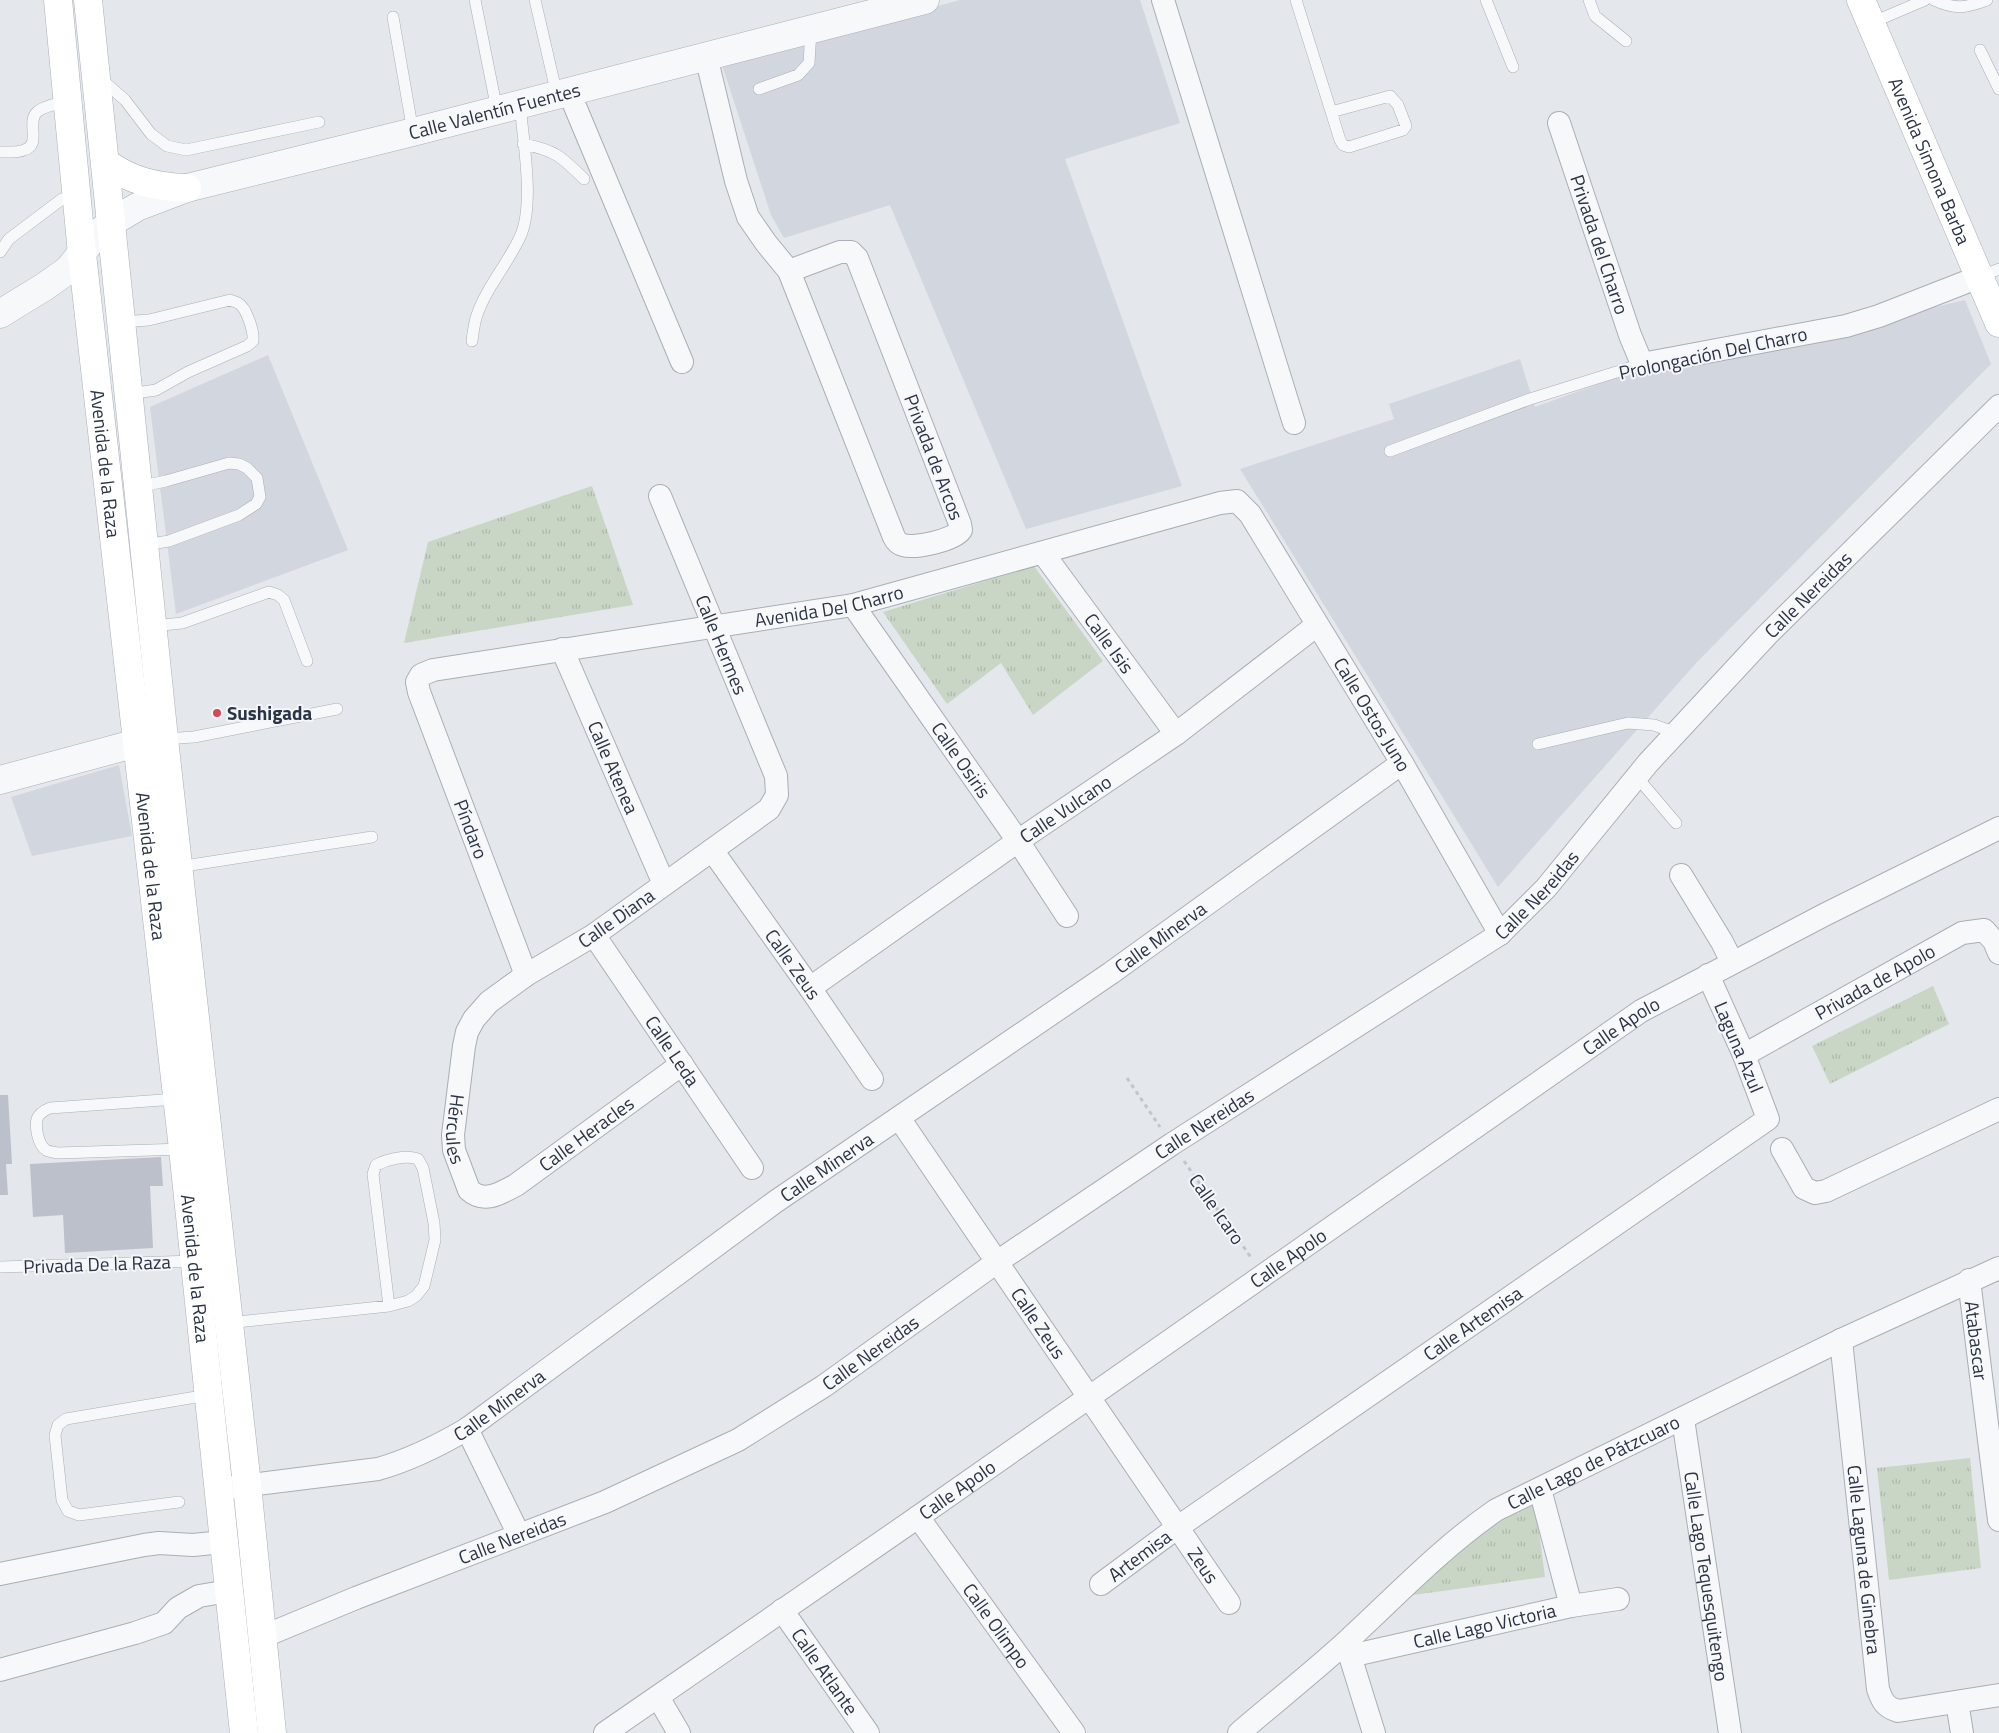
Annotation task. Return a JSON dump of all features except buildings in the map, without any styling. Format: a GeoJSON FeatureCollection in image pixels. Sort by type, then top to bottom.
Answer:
{"type":"FeatureCollection","features":[{"type":"Feature","properties":{"kind":"main road","name":"Avenida de la Raza"},"geometry":{"type":"LineString","coordinates":[[91,1],[96,74],[164,739],[247,1485],[272,1733]]}},
{"type":"Feature","properties":{"kind":"main road","name":"Avenida de la Raza"},"geometry":{"type":"LineString","coordinates":[[58,3],[82,254],[183,1149],[244,1733]]}},
{"type":"Feature","properties":{"kind":"main road","name":"Avenida Simona Barba"},"geometry":{"type":"LineString","coordinates":[[1866,12],[1989,273],[1999,323]]}},
{"type":"Feature","properties":{"kind":"main road"},"geometry":{"type":"LineString","coordinates":[[106,163],[119,173],[133,180],[152,185],[187,188]]}},
{"type":"Feature","properties":{"kind":"street","name":"Calle Valentín Fuentes"},"geometry":{"type":"LineString","coordinates":[[0,314],[68,270],[96,235],[112,222],[137,207],[187,188],[509,108],[925,0]]}},
{"type":"Feature","properties":{"kind":"street"},"geometry":{"type":"LineString","coordinates":[[1162,0],[1294,423]]}},
{"type":"Feature","properties":{"kind":"street","name":"Privada de Arcos"},"geometry":{"type":"LineString","coordinates":[[706,56],[736,181],[748,217],[766,244],[789,271],[894,537],[900,545],[908,546],[930,543],[955,536],[961,530],[960,524],[857,258],[851,252],[844,251],[789,271]]}},
{"type":"Feature","properties":{"kind":"street"},"geometry":{"type":"LineString","coordinates":[[563,94],[682,362]]}},
{"type":"Feature","properties":{"kind":"street","name":"Privada del Charro"},"geometry":{"type":"LineString","coordinates":[[1559,123],[1630,335],[1642,364]]}},
{"type":"Feature","properties":{"kind":"street","name":"Prolongación Del Charro"},"geometry":{"type":"LineString","coordinates":[[1642,364],[1846,326],[1879,316],[1989,273]]}},
{"type":"Feature","properties":{"kind":"street","name":"Calle Nereidas"},"geometry":{"type":"LineString","coordinates":[[262,1637],[356,1598],[605,1502],[738,1440],[824,1386],[997,1262],[1172,1144],[1500,934],[1546,888],[1637,776],[1767,635],[1999,406]]}},
{"type":"Feature","properties":{"kind":"street","name":"Calle Hermes"},"geometry":{"type":"LineString","coordinates":[[660,496],[776,776],[777,795]]}},
{"type":"Feature","properties":{"kind":"street","name":"Avenida Del Charro"},"geometry":{"type":"LineString","coordinates":[[417,682],[421,675],[433,670],[853,605],[1220,504],[1237,501]]}},
{"type":"Feature","properties":{"kind":"street","name":"Calle Ostos Juno"},"geometry":{"type":"LineString","coordinates":[[1237,501],[1250,514],[1402,763],[1500,934]]}},
{"type":"Feature","properties":{"kind":"street","name":"Calle Isis"},"geometry":{"type":"LineString","coordinates":[[1043,553],[1176,734]]}},
{"type":"Feature","properties":{"kind":"street","name":"Calle Osiris"},"geometry":{"type":"LineString","coordinates":[[853,605],[1018,841],[1067,916]]}},
{"type":"Feature","properties":{"kind":"street","name":"Calle Vulcano"},"geometry":{"type":"LineString","coordinates":[[810,988],[1018,841],[1176,734],[1317,625]]}},
{"type":"Feature","properties":{"kind":"street","name":"Calle Atenea"},"geometry":{"type":"LineString","coordinates":[[562,649],[664,884]]}},
{"type":"Feature","properties":{"kind":"street","name":"Píndaro"},"geometry":{"type":"LineString","coordinates":[[417,682],[526,976]]}},
{"type":"Feature","properties":{"kind":"street"},"geometry":{"type":"LineString","coordinates":[[0,780],[137,743],[164,739]]}},
{"type":"Feature","properties":{"kind":"street","name":"Calle Minerva"},"geometry":{"type":"LineString","coordinates":[[218,1489],[378,1469],[429,1451],[467,1429],[775,1202],[1111,974],[1402,763]]}},
{"type":"Feature","properties":{"kind":"street","name":"Calle Diana"},"geometry":{"type":"LineString","coordinates":[[464,1046],[467,1032],[474,1019],[490,1002],[526,976],[594,935],[712,850],[768,809],[777,795]]}},
{"type":"Feature","properties":{"kind":"street","name":"Calle Apolo"},"geometry":{"type":"LineString","coordinates":[[605,1733],[918,1517],[1641,1011],[1732,962],[1999,828]]}},
{"type":"Feature","properties":{"kind":"street","name":"Calle Zeus"},"geometry":{"type":"LineString","coordinates":[[712,850],[872,1079]]}},
{"type":"Feature","properties":{"kind":"street"},"geometry":{"type":"LineString","coordinates":[[1681,875],[1732,962]]}},
{"type":"Feature","properties":{"kind":"street","name":"Privada de Apolo"},"geometry":{"type":"LineString","coordinates":[[1744,1055],[1962,933],[1984,930],[1994,941],[1999,952]]}},
{"type":"Feature","properties":{"kind":"street","name":"Calle Leda"},"geometry":{"type":"LineString","coordinates":[[594,935],[752,1168]]}},
{"type":"Feature","properties":{"kind":"street","name":"Laguna Azul"},"geometry":{"type":"LineString","coordinates":[[1708,975],[1744,1055],[1768,1119]]}},
{"type":"Feature","properties":{"kind":"street","name":"Hércules"},"geometry":{"type":"LineString","coordinates":[[464,1046],[454,1113],[454,1150],[470,1190],[474,1194],[486,1197]]}},
{"type":"Feature","properties":{"kind":"street","name":"Calle Heracles"},"geometry":{"type":"LineString","coordinates":[[486,1197],[504,1192],[516,1185],[682,1064]]}},
{"type":"Feature","properties":{"kind":"street"},"geometry":{"type":"LineString","coordinates":[[1782,1149],[1804,1188],[1815,1193],[1826,1191],[1999,1109]]}},
{"type":"Feature","properties":{"kind":"street","name":"Calle Zeus"},"geometry":{"type":"LineString","coordinates":[[899,1118],[1088,1398],[1178,1527]]}},
{"type":"Feature","properties":{"kind":"street","name":"Calle Artemisa"},"geometry":{"type":"LineString","coordinates":[[1178,1527],[1768,1119]]}},
{"type":"Feature","properties":{"kind":"street","name":"Calle Lago de Pátzcuaro"},"geometry":{"type":"LineString","coordinates":[[1239,1733],[1348,1649],[1432,1560],[1496,1510],[1841,1340],[1999,1268]]}},
{"type":"Feature","properties":{"kind":"street","name":"Atabascar"},"geometry":{"type":"LineString","coordinates":[[1970,1280],[1999,1520]]}},
{"type":"Feature","properties":{"kind":"street","name":"Calle Laguna de Ginebra"},"geometry":{"type":"LineString","coordinates":[[1841,1340],[1878,1689],[1884,1704],[1898,1711],[1957,1702]]}},
{"type":"Feature","properties":{"kind":"street","name":"Calle Lago Tequesquitengo"},"geometry":{"type":"LineString","coordinates":[[1682,1418],[1730,1733]]}},
{"type":"Feature","properties":{"kind":"street"},"geometry":{"type":"LineString","coordinates":[[467,1429],[519,1535]]}},
{"type":"Feature","properties":{"kind":"street"},"geometry":{"type":"LineString","coordinates":[[1540,1489],[1571,1606]]}},
{"type":"Feature","properties":{"kind":"street","name":"Calle Olimpo"},"geometry":{"type":"LineString","coordinates":[[918,1517],[1074,1733]]}},
{"type":"Feature","properties":{"kind":"street","name":"Artemisa"},"geometry":{"type":"LineString","coordinates":[[1101,1584],[1178,1527]]}},
{"type":"Feature","properties":{"kind":"street","name":"Zeus"},"geometry":{"type":"LineString","coordinates":[[1178,1527],[1230,1603]]}},
{"type":"Feature","properties":{"kind":"street"},"geometry":{"type":"LineString","coordinates":[[0,1574],[144,1545],[158,1543],[193,1545],[223,1542]]}},
{"type":"Feature","properties":{"kind":"street"},"geometry":{"type":"LineString","coordinates":[[0,1670],[135,1633],[164,1623],[178,1608],[199,1596],[229,1591]]}},
{"type":"Feature","properties":{"kind":"street","name":"Calle Lago Victoria"},"geometry":{"type":"LineString","coordinates":[[1348,1649],[1571,1606],[1618,1599]]}},
{"type":"Feature","properties":{"kind":"street","name":"Calle Atlante"},"geometry":{"type":"LineString","coordinates":[[782,1610],[868,1733]]}},
{"type":"Feature","properties":{"kind":"street"},"geometry":{"type":"LineString","coordinates":[[1348,1649],[1374,1733]]}},
{"type":"Feature","properties":{"kind":"street"},"geometry":{"type":"LineString","coordinates":[[1962,1733],[1957,1702],[1999,1695]]}},
{"type":"Feature","properties":{"kind":"street"},"geometry":{"type":"LineString","coordinates":[[658,1697],[679,1733]]}},
{"type":"Feature","properties":{"kind":"lane"},"geometry":{"type":"LineString","coordinates":[[472,341],[476,317],[520,236],[526,214],[528,194],[523,144],[509,108],[475,0]]}},
{"type":"Feature","properties":{"kind":"lane"},"geometry":{"type":"LineString","coordinates":[[535,0],[563,94]]}},
{"type":"Feature","properties":{"kind":"lane"},"geometry":{"type":"LineString","coordinates":[[1296,0],[1331,112],[1340,140],[1343,145],[1349,147],[1403,130],[1406,126],[1398,105],[1390,96],[1331,112]]}},
{"type":"Feature","properties":{"kind":"lane"},"geometry":{"type":"LineString","coordinates":[[1486,0],[1513,68]]}},
{"type":"Feature","properties":{"kind":"lane"},"geometry":{"type":"LineString","coordinates":[[1589,0],[1595,16],[1626,41]]}},
{"type":"Feature","properties":{"kind":"lane"},"geometry":{"type":"LineString","coordinates":[[1866,12],[1925,0]]}},
{"type":"Feature","properties":{"kind":"lane"},"geometry":{"type":"LineString","coordinates":[[1934,0],[1952,7],[1962,8],[1987,0]]}},
{"type":"Feature","properties":{"kind":"lane"},"geometry":{"type":"LineString","coordinates":[[58,3],[91,1]]}},
{"type":"Feature","properties":{"kind":"lane"},"geometry":{"type":"LineString","coordinates":[[393,17],[413,132]]}},
{"type":"Feature","properties":{"kind":"lane"},"geometry":{"type":"LineString","coordinates":[[759,89],[798,75],[809,63],[811,30]]}},
{"type":"Feature","properties":{"kind":"lane"},"geometry":{"type":"LineString","coordinates":[[1980,50],[1999,89]]}},
{"type":"Feature","properties":{"kind":"lane"},"geometry":{"type":"LineString","coordinates":[[96,74],[125,100],[151,134],[167,146],[186,150],[319,122]]}},
{"type":"Feature","properties":{"kind":"lane"},"geometry":{"type":"LineString","coordinates":[[0,152],[24,151],[30,148],[34,140],[33,121],[35,114],[41,109],[68,102]]}},
{"type":"Feature","properties":{"kind":"lane"},"geometry":{"type":"LineString","coordinates":[[523,144],[540,147],[561,156],[584,179]]}},
{"type":"Feature","properties":{"kind":"lane"},"geometry":{"type":"LineString","coordinates":[[0,252],[10,239],[62,198],[77,197]]}},
{"type":"Feature","properties":{"kind":"lane"},"geometry":{"type":"LineString","coordinates":[[121,322],[149,320],[230,300],[238,302],[244,308],[254,334],[252,341],[247,346],[188,372],[156,390],[129,394]]}},
{"type":"Feature","properties":{"kind":"lane","name":"Prolongación Del Charro"},"geometry":{"type":"LineString","coordinates":[[1390,451],[1530,399],[1642,364]]}},
{"type":"Feature","properties":{"kind":"lane"},"geometry":{"type":"LineString","coordinates":[[138,487],[229,463],[247,468],[257,478],[260,488],[260,497],[250,510],[169,541],[144,545]]}},
{"type":"Feature","properties":{"kind":"lane"},"geometry":{"type":"LineString","coordinates":[[153,626],[182,623],[269,592],[278,595],[284,600],[307,660]]}},
{"type":"Feature","properties":{"kind":"lane"},"geometry":{"type":"LineString","coordinates":[[164,739],[194,737],[337,709]]}},
{"type":"Feature","properties":{"kind":"lane"},"geometry":{"type":"LineString","coordinates":[[1538,744],[1628,723],[1654,725],[1676,733]]}},
{"type":"Feature","properties":{"kind":"lane"},"geometry":{"type":"LineString","coordinates":[[1637,776],[1676,824]]}},
{"type":"Feature","properties":{"kind":"lane"},"geometry":{"type":"LineString","coordinates":[[178,867],[372,837]]}},
{"type":"Feature","properties":{"kind":"lane"},"geometry":{"type":"LineString","coordinates":[[177,1099],[50,1108],[40,1114],[37,1119],[38,1137],[42,1147],[58,1153],[183,1149]]}},
{"type":"Feature","properties":{"kind":"lane"},"geometry":{"type":"LineString","coordinates":[[228,1322],[388,1306],[408,1301],[416,1296],[424,1286],[435,1240],[434,1223],[423,1168],[418,1159],[411,1157],[384,1161],[376,1165],[373,1174],[388,1306]]}},
{"type":"Feature","properties":{"kind":"lane","name":"Privada De la Raza"},"geometry":{"type":"LineString","coordinates":[[0,1267],[195,1262]]}},
{"type":"Feature","properties":{"kind":"lane"},"geometry":{"type":"LineString","coordinates":[[178,1502],[79,1515],[68,1511],[62,1500],[56,1430],[58,1425],[66,1419],[208,1396]]}},
{"type":"Feature","properties":{"kind":"path","name":"Calle Icaro"},"geometry":{"type":"LineString","coordinates":[[1127,1078],[1263,1275]]}},
{"type":"Feature","properties":{"kind":"shaded area"},"geometry":{"type":"Polygon","coordinates":[[[960,0],[1140,0],[1180,123],[1065,159],[1182,486],[1026,529],[890,205],[784,238],[771,215],[722,65],[960,0]]]}},
{"type":"Feature","properties":{"kind":"shaded area"},"geometry":{"type":"Polygon","coordinates":[[[1965,300],[1991,364],[1697,662],[1498,887],[1240,469],[1394,419],[1389,404],[1520,359],[1535,407],[1670,358],[1787,342],[1965,300]]]}},
{"type":"Feature","properties":{"kind":"shaded area"},"geometry":{"type":"Polygon","coordinates":[[[268,355],[348,550],[176,614],[150,407],[268,355]]]}},
{"type":"Feature","properties":{"kind":"shaded area"},"geometry":{"type":"Polygon","coordinates":[[[119,765],[132,836],[32,856],[11,797],[119,765]]]}},
{"type":"Feature","properties":{"kind":"green space"},"geometry":{"type":"Polygon","coordinates":[[[592,486],[633,605],[404,643],[428,542],[592,486]]]}},
{"type":"Feature","properties":{"kind":"green space"},"geometry":{"type":"Polygon","coordinates":[[[1034,566],[1103,661],[1033,715],[1001,663],[947,704],[883,612],[1034,566]]]}},
{"type":"Feature","properties":{"kind":"green space"},"geometry":{"type":"Polygon","coordinates":[[[1933,986],[1949,1024],[1830,1084],[1812,1046],[1933,986]]]}},
{"type":"Feature","properties":{"kind":"green space"},"geometry":{"type":"Polygon","coordinates":[[[1970,1458],[1981,1568],[1889,1580],[1877,1468],[1970,1458]]]}},
{"type":"Feature","properties":{"kind":"green space"},"geometry":{"type":"Polygon","coordinates":[[[1535,1500],[1545,1577],[1406,1596],[1487,1523],[1535,1500]]]}},
{"type":"Feature","properties":{"kind":"place","name":"Sushigada"},"geometry":{"type":"Point","coordinates":[217,713]}}]}
